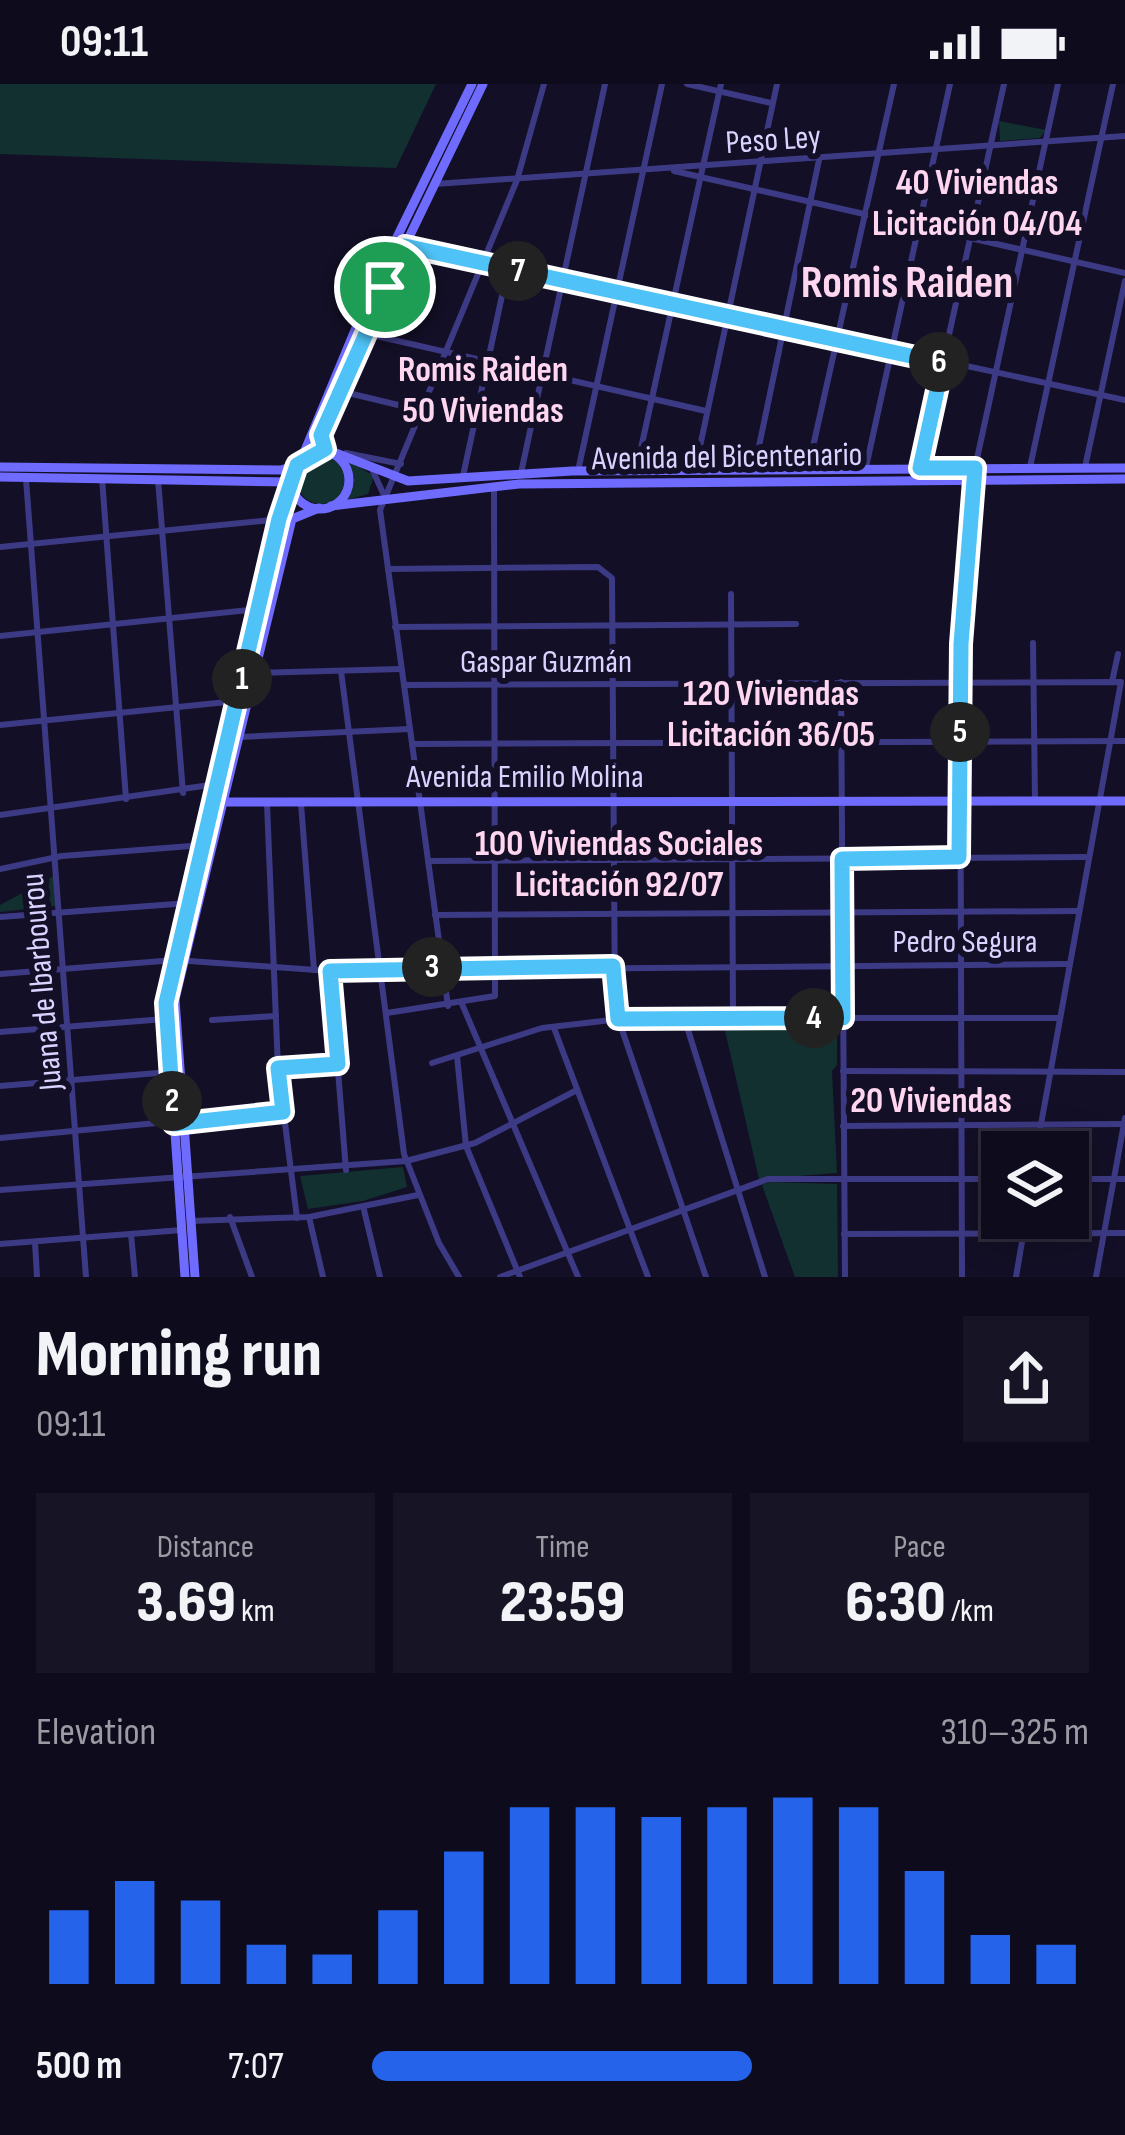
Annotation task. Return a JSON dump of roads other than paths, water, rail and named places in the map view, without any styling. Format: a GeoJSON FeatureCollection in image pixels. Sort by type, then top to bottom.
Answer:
{"type":"FeatureCollection","features":[{"type":"Feature","properties":{"kind":"main road"},"geometry":{"type":"LineString","coordinates":[[430,182],[472,84]]}},
{"type":"Feature","properties":{"kind":"main road"},"geometry":{"type":"LineString","coordinates":[[248,673],[290,484],[400,243],[483,84]]}},
{"type":"Feature","properties":{"kind":"main road"},"geometry":{"type":"LineString","coordinates":[[290,484],[301,501],[325,507],[345,493],[349,478],[320,438],[359,334]]}},
{"type":"Feature","properties":{"kind":"main road"},"geometry":{"type":"LineString","coordinates":[[0,477],[26,472],[286,470],[327,450]]}},
{"type":"Feature","properties":{"kind":"main road","name":"Avenida del Bicentenario"},"geometry":{"type":"LineString","coordinates":[[327,450],[346,453],[394,478],[494,479]]}},
{"type":"Feature","properties":{"kind":"main road"},"geometry":{"type":"LineString","coordinates":[[0,467],[102,478],[159,473],[290,484]]}},
{"type":"Feature","properties":{"kind":"main road","name":"Avenida del Bicentenario"},"geometry":{"type":"LineString","coordinates":[[520,478],[578,471],[920,468],[1125,479]]}},
{"type":"Feature","properties":{"kind":"main road","name":"Avenida del Bicentenario"},"geometry":{"type":"LineString","coordinates":[[296,514],[494,479],[1125,468]]}},
{"type":"Feature","properties":{"kind":"main road"},"geometry":{"type":"LineString","coordinates":[[179,1125],[165,1019],[248,673],[296,514]]}},
{"type":"Feature","properties":{"kind":"main road"},"geometry":{"type":"LineString","coordinates":[[222,785],[238,737],[241,702]]}},
{"type":"Feature","properties":{"kind":"main road","name":"Avenida Emilio Molina"},"geometry":{"type":"LineString","coordinates":[[218,803],[1125,801]]}},
{"type":"Feature","properties":{"kind":"main road"},"geometry":{"type":"LineString","coordinates":[[195,1277],[179,1125],[175,1009],[189,903],[207,846]]}},
{"type":"Feature","properties":{"kind":"main road"},"geometry":{"type":"LineString","coordinates":[[183,1176],[185,1277]]}},
{"type":"Feature","properties":{"kind":"street"},"geometry":{"type":"LineString","coordinates":[[383,496],[423,411],[517,180],[544,84]]}},
{"type":"Feature","properties":{"kind":"street"},"geometry":{"type":"LineString","coordinates":[[520,478],[605,84]]}},
{"type":"Feature","properties":{"kind":"street"},"geometry":{"type":"LineString","coordinates":[[578,471],[662,84]]}},
{"type":"Feature","properties":{"kind":"street"},"geometry":{"type":"LineString","coordinates":[[687,84],[720,87],[773,103]]}},
{"type":"Feature","properties":{"kind":"street"},"geometry":{"type":"LineString","coordinates":[[694,470],[777,84]]}},
{"type":"Feature","properties":{"kind":"street"},"geometry":{"type":"LineString","coordinates":[[808,469],[894,84]]}},
{"type":"Feature","properties":{"kind":"street"},"geometry":{"type":"LineString","coordinates":[[866,468],[950,84]]}},
{"type":"Feature","properties":{"kind":"street"},"geometry":{"type":"LineString","coordinates":[[920,468],[1004,84]]}},
{"type":"Feature","properties":{"kind":"street"},"geometry":{"type":"LineString","coordinates":[[962,1277],[960,682],[975,473],[1058,84]]}},
{"type":"Feature","properties":{"kind":"street"},"geometry":{"type":"LineString","coordinates":[[1030,467],[1113,84]]}},
{"type":"Feature","properties":{"kind":"street"},"geometry":{"type":"LineString","coordinates":[[636,471],[720,87]]}},
{"type":"Feature","properties":{"kind":"street","name":"Peso Ley"},"geometry":{"type":"LineString","coordinates":[[430,182],[586,176],[1125,136]]}},
{"type":"Feature","properties":{"kind":"street"},"geometry":{"type":"LineString","coordinates":[[754,470],[819,160]]}},
{"type":"Feature","properties":{"kind":"street"},"geometry":{"type":"LineString","coordinates":[[671,170],[1125,277],[1085,467]]}},
{"type":"Feature","properties":{"kind":"street"},"geometry":{"type":"LineString","coordinates":[[400,243],[1125,400]]}},
{"type":"Feature","properties":{"kind":"street"},"geometry":{"type":"LineString","coordinates":[[463,476],[508,268]]}},
{"type":"Feature","properties":{"kind":"street"},"geometry":{"type":"LineString","coordinates":[[359,334],[706,411]]}},
{"type":"Feature","properties":{"kind":"street"},"geometry":{"type":"LineString","coordinates":[[340,391],[423,411]]}},
{"type":"Feature","properties":{"kind":"street"},"geometry":{"type":"LineString","coordinates":[[346,453],[400,464]]}},
{"type":"Feature","properties":{"kind":"street"},"geometry":{"type":"LineString","coordinates":[[370,466],[383,496],[395,627],[448,1006]]}},
{"type":"Feature","properties":{"kind":"street","name":"Juana de Ibarbourou"},"geometry":{"type":"LineString","coordinates":[[26,472],[86,1277]]}},
{"type":"Feature","properties":{"kind":"street"},"geometry":{"type":"LineString","coordinates":[[159,473],[184,793]]}},
{"type":"Feature","properties":{"kind":"street"},"geometry":{"type":"LineString","coordinates":[[102,478],[126,799]]}},
{"type":"Feature","properties":{"kind":"street"},"geometry":{"type":"LineString","coordinates":[[387,1013],[494,999],[494,479]]}},
{"type":"Feature","properties":{"kind":"street"},"geometry":{"type":"LineString","coordinates":[[0,548],[296,514]]}},
{"type":"Feature","properties":{"kind":"street"},"geometry":{"type":"LineString","coordinates":[[388,569],[608,569],[613,966],[618,1019],[680,1213],[706,1277]]}},
{"type":"Feature","properties":{"kind":"street"},"geometry":{"type":"LineString","coordinates":[[731,594],[733,1019]]}},
{"type":"Feature","properties":{"kind":"street"},"geometry":{"type":"LineString","coordinates":[[0,637],[259,609]]}},
{"type":"Feature","properties":{"kind":"street"},"geometry":{"type":"LineString","coordinates":[[395,627],[796,624]]}},
{"type":"Feature","properties":{"kind":"street"},"geometry":{"type":"LineString","coordinates":[[1033,643],[1035,800]]}},
{"type":"Feature","properties":{"kind":"street"},"geometry":{"type":"LineString","coordinates":[[1039,1131],[1110,741],[1118,654]]}},
{"type":"Feature","properties":{"kind":"street"},"geometry":{"type":"LineString","coordinates":[[248,673],[401,669]]}},
{"type":"Feature","properties":{"kind":"street"},"geometry":{"type":"LineString","coordinates":[[340,671],[406,1161],[459,1277]]}},
{"type":"Feature","properties":{"kind":"street"},"geometry":{"type":"LineString","coordinates":[[841,682],[845,1277]]}},
{"type":"Feature","properties":{"kind":"street","name":"Gaspar Guzmán"},"geometry":{"type":"LineString","coordinates":[[404,685],[1117,682]]}},
{"type":"Feature","properties":{"kind":"street"},"geometry":{"type":"LineString","coordinates":[[0,725],[44,717],[241,702]]}},
{"type":"Feature","properties":{"kind":"street"},"geometry":{"type":"LineString","coordinates":[[238,737],[410,729]]}},
{"type":"Feature","properties":{"kind":"street"},"geometry":{"type":"LineString","coordinates":[[412,744],[1125,741]]}},
{"type":"Feature","properties":{"kind":"street"},"geometry":{"type":"LineString","coordinates":[[0,815],[222,785]]}},
{"type":"Feature","properties":{"kind":"street"},"geometry":{"type":"LineString","coordinates":[[267,804],[278,1068],[297,1218]]}},
{"type":"Feature","properties":{"kind":"street"},"geometry":{"type":"LineString","coordinates":[[301,804],[314,970]]}},
{"type":"Feature","properties":{"kind":"street"},"geometry":{"type":"LineString","coordinates":[[0,869],[54,859],[207,846]]}},
{"type":"Feature","properties":{"kind":"street"},"geometry":{"type":"LineString","coordinates":[[428,861],[1087,857]]}},
{"type":"Feature","properties":{"kind":"street"},"geometry":{"type":"LineString","coordinates":[[0,917],[189,903]]}},
{"type":"Feature","properties":{"kind":"street"},"geometry":{"type":"LineString","coordinates":[[435,914],[1077,911]]}},
{"type":"Feature","properties":{"kind":"street","name":"Pedro Segura"},"geometry":{"type":"LineString","coordinates":[[0,974],[180,960],[330,971],[1067,964]]}},
{"type":"Feature","properties":{"kind":"street"},"geometry":{"type":"LineString","coordinates":[[330,971],[346,1170]]}},
{"type":"Feature","properties":{"kind":"street"},"geometry":{"type":"LineString","coordinates":[[462,1004],[509,1126],[578,1277]]}},
{"type":"Feature","properties":{"kind":"street"},"geometry":{"type":"LineString","coordinates":[[212,1020],[276,1016]]}},
{"type":"Feature","properties":{"kind":"street"},"geometry":{"type":"LineString","coordinates":[[684,1017],[765,1277]]}},
{"type":"Feature","properties":{"kind":"street"},"geometry":{"type":"LineString","coordinates":[[432,1063],[554,1026],[618,1019],[1060,1018]]}},
{"type":"Feature","properties":{"kind":"street"},"geometry":{"type":"LineString","coordinates":[[0,1032],[165,1019]]}},
{"type":"Feature","properties":{"kind":"street"},"geometry":{"type":"LineString","coordinates":[[554,1026],[648,1277]]}},
{"type":"Feature","properties":{"kind":"street"},"geometry":{"type":"LineString","coordinates":[[457,1056],[466,1146],[519,1274]]}},
{"type":"Feature","properties":{"kind":"street"},"geometry":{"type":"LineString","coordinates":[[278,1068],[338,1064]]}},
{"type":"Feature","properties":{"kind":"street"},"geometry":{"type":"LineString","coordinates":[[843,1071],[1125,1072]]}},
{"type":"Feature","properties":{"kind":"street"},"geometry":{"type":"LineString","coordinates":[[0,1086],[170,1072]]}},
{"type":"Feature","properties":{"kind":"street"},"geometry":{"type":"LineString","coordinates":[[0,1190],[291,1168],[346,1170],[406,1161],[466,1146],[577,1090]]}},
{"type":"Feature","properties":{"kind":"street"},"geometry":{"type":"LineString","coordinates":[[0,1138],[283,1112]]}},
{"type":"Feature","properties":{"kind":"street"},"geometry":{"type":"LineString","coordinates":[[843,1126],[1124,1122],[1096,1277]]}},
{"type":"Feature","properties":{"kind":"street"},"geometry":{"type":"LineString","coordinates":[[500,1277],[519,1274],[566,1252],[768,1179],[981,1178]]}},
{"type":"Feature","properties":{"kind":"street"},"geometry":{"type":"LineString","coordinates":[[1089,1179],[1125,1179]]}},
{"type":"Feature","properties":{"kind":"street"},"geometry":{"type":"LineString","coordinates":[[0,1244],[182,1230],[190,1221],[230,1217],[309,1217],[364,1210],[418,1195]]}},
{"type":"Feature","properties":{"kind":"street"},"geometry":{"type":"LineString","coordinates":[[364,1210],[380,1277]]}},
{"type":"Feature","properties":{"kind":"street"},"geometry":{"type":"LineString","coordinates":[[230,1217],[252,1277]]}},
{"type":"Feature","properties":{"kind":"street"},"geometry":{"type":"LineString","coordinates":[[309,1217],[323,1277]]}},
{"type":"Feature","properties":{"kind":"street"},"geometry":{"type":"LineString","coordinates":[[844,1234],[981,1232]]}},
{"type":"Feature","properties":{"kind":"street"},"geometry":{"type":"LineString","coordinates":[[1089,1233],[1125,1233]]}},
{"type":"Feature","properties":{"kind":"street"},"geometry":{"type":"LineString","coordinates":[[131,1234],[135,1277]]}},
{"type":"Feature","properties":{"kind":"street"},"geometry":{"type":"LineString","coordinates":[[1016,1277],[1023,1239]]}},
{"type":"Feature","properties":{"kind":"street"},"geometry":{"type":"LineString","coordinates":[[34,1242],[37,1277]]}},
{"type":"Feature","properties":{"kind":"district","name":"40 Viviendas Licitación 04/04"},"geometry":{"type":"Point","coordinates":[977,202]}},
{"type":"Feature","properties":{"kind":"district","name":"Romis Raiden"},"geometry":{"type":"Point","coordinates":[907,281]}},
{"type":"Feature","properties":{"kind":"district","name":"Romis Raiden 50 Viviendas"},"geometry":{"type":"Point","coordinates":[483,388]}},
{"type":"Feature","properties":{"kind":"district","name":"120 Viviendas Licitación 36/05"},"geometry":{"type":"Point","coordinates":[771,712]}},
{"type":"Feature","properties":{"kind":"district","name":"100 Viviendas Sociales Licitación 92/07"},"geometry":{"type":"Point","coordinates":[619,862]}},
{"type":"Feature","properties":{"kind":"district","name":"20 Viviendas"},"geometry":{"type":"Point","coordinates":[931,1099]}}]}
